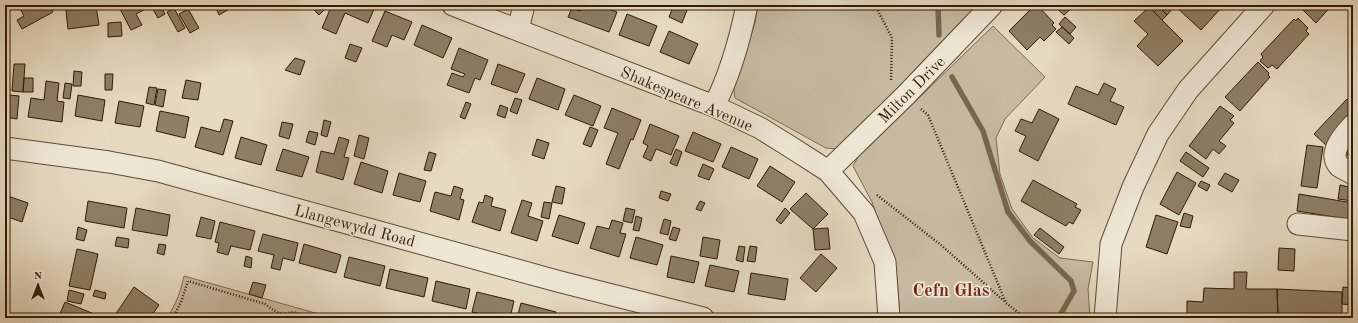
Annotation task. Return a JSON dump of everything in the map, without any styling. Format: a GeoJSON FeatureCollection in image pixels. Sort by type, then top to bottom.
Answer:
{"type":"FeatureCollection","features":[{"type":"Feature","properties":{"kind":"street","name":"Shakespeare Avenue"},"geometry":{"type":"LineString","coordinates":[[453,5],[714,106],[760,128],[828,171],[864,213],[885,262],[889,318]]}},
{"type":"Feature","properties":{"kind":"street"},"geometry":{"type":"LineString","coordinates":[[518,30],[524,5]]}},
{"type":"Feature","properties":{"kind":"street"},"geometry":{"type":"LineString","coordinates":[[714,106],[724,83],[742,27],[747,5]]}},
{"type":"Feature","properties":{"kind":"street","name":"Milton Drive"},"geometry":{"type":"LineString","coordinates":[[828,171],[906,95],[992,5]]}},
{"type":"Feature","properties":{"kind":"street"},"geometry":{"type":"LineString","coordinates":[[1106,318],[1112,244],[1133,187],[1158,134],[1188,90],[1264,5]]}},
{"type":"Feature","properties":{"kind":"street"},"geometry":{"type":"LineString","coordinates":[[1353,125],[1341,139],[1336,150],[1336,160],[1340,166],[1353,174]]}},
{"type":"Feature","properties":{"kind":"street","name":"Llangewydd Road"},"geometry":{"type":"LineString","coordinates":[[5,148],[109,162],[158,171],[557,281],[703,318]]}},
{"type":"Feature","properties":{"kind":"street"},"geometry":{"type":"LineString","coordinates":[[1298,224],[1353,230]]}},
{"type":"Feature","properties":{"kind":"path"},"geometry":{"type":"LineString","coordinates":[[875,5],[892,38],[891,83],[928,115],[1006,303]]}},
{"type":"Feature","properties":{"kind":"path"},"geometry":{"type":"LineString","coordinates":[[874,193],[941,245],[1025,318]]}},
{"type":"Feature","properties":{"kind":"path"},"geometry":{"type":"LineString","coordinates":[[173,318],[181,302],[188,281],[265,304],[278,313],[284,314],[293,312],[312,318]]}},
{"type":"Feature","properties":{"kind":"shaded area"},"geometry":{"type":"Polygon","coordinates":[[[758,5],[980,5],[966,16],[837,149],[826,148],[735,98],[734,84],[755,23],[758,5]]]}},
{"type":"Feature","properties":{"kind":"shaded area"},"geometry":{"type":"Polygon","coordinates":[[[993,26],[1045,77],[1005,119],[996,138],[1000,174],[1012,209],[1033,238],[1060,258],[1093,262],[1088,289],[1090,318],[900,318],[897,276],[872,202],[853,166],[858,157],[993,26]]]}},
{"type":"Feature","properties":{"kind":"shaded area"},"geometry":{"type":"Polygon","coordinates":[[[184,276],[333,318],[167,318],[178,297],[184,276]]]}},
{"type":"Feature","properties":{"kind":"building"},"geometry":{"type":"Polygon","coordinates":[[[18,5],[50,5],[53,12],[22,29],[17,20],[24,16],[18,5]]]}},
{"type":"Feature","properties":{"kind":"building"},"geometry":{"type":"Polygon","coordinates":[[[118,5],[160,5],[165,14],[158,18],[151,6],[136,14],[142,25],[131,30],[118,5]]]}},
{"type":"Feature","properties":{"kind":"building"},"geometry":{"type":"Polygon","coordinates":[[[215,5],[230,5],[231,8],[219,15],[215,5]]]}},
{"type":"Feature","properties":{"kind":"building"},"geometry":{"type":"Polygon","coordinates":[[[315,5],[329,5],[319,15],[312,8],[315,5]]]}},
{"type":"Feature","properties":{"kind":"building"},"geometry":{"type":"Polygon","coordinates":[[[332,5],[371,5],[375,7],[368,23],[345,13],[336,34],[322,28],[332,5]]]}},
{"type":"Feature","properties":{"kind":"building"},"geometry":{"type":"Polygon","coordinates":[[[582,5],[598,5],[617,12],[609,32],[568,17],[572,8],[580,11],[582,5]]]}},
{"type":"Feature","properties":{"kind":"building"},"geometry":{"type":"Polygon","coordinates":[[[674,5],[689,5],[682,23],[669,17],[674,5]]]}},
{"type":"Feature","properties":{"kind":"building"},"geometry":{"type":"Polygon","coordinates":[[[695,5],[722,5],[722,6],[696,7],[695,5]]]}},
{"type":"Feature","properties":{"kind":"building"},"geometry":{"type":"Polygon","coordinates":[[[1035,5],[1037,5],[1054,23],[1052,25],[1056,29],[1044,41],[1040,37],[1027,50],[1009,31],[1035,5]]]}},
{"type":"Feature","properties":{"kind":"building"},"geometry":{"type":"Polygon","coordinates":[[[1053,5],[1075,5],[1064,15],[1053,5]]]}},
{"type":"Feature","properties":{"kind":"building"},"geometry":{"type":"Polygon","coordinates":[[[1157,5],[1172,5],[1174,7],[1167,15],[1157,5]]]}},
{"type":"Feature","properties":{"kind":"building"},"geometry":{"type":"Polygon","coordinates":[[[1174,5],[1224,5],[1201,30],[1174,5]]]}},
{"type":"Feature","properties":{"kind":"building"},"geometry":{"type":"Polygon","coordinates":[[[1304,5],[1332,5],[1316,23],[1301,8],[1304,5]]]}},
{"type":"Feature","properties":{"kind":"building"},"geometry":{"type":"Polygon","coordinates":[[[96,6],[99,25],[68,29],[66,10],[96,6]]]}},
{"type":"Feature","properties":{"kind":"building"},"geometry":{"type":"Polygon","coordinates":[[[1149,7],[1183,41],[1158,66],[1137,46],[1148,34],[1134,21],[1149,7]]]}},
{"type":"Feature","properties":{"kind":"building"},"geometry":{"type":"Polygon","coordinates":[[[1159,7],[1167,15],[1162,20],[1154,12],[1159,7]]]}},
{"type":"Feature","properties":{"kind":"building"},"geometry":{"type":"Polygon","coordinates":[[[174,8],[185,28],[178,32],[167,12],[174,8]]]}},
{"type":"Feature","properties":{"kind":"building"},"geometry":{"type":"Polygon","coordinates":[[[188,9],[199,28],[190,33],[179,14],[188,9]]]}},
{"type":"Feature","properties":{"kind":"building"},"geometry":{"type":"Polygon","coordinates":[[[385,11],[412,22],[404,40],[392,35],[387,47],[372,41],[385,11]]]}},
{"type":"Feature","properties":{"kind":"building"},"geometry":{"type":"Polygon","coordinates":[[[627,14],[657,26],[649,46],[619,35],[627,14]]]}},
{"type":"Feature","properties":{"kind":"building"},"geometry":{"type":"Polygon","coordinates":[[[1065,17],[1076,27],[1070,34],[1059,24],[1065,17]]]}},
{"type":"Feature","properties":{"kind":"building"},"geometry":{"type":"Polygon","coordinates":[[[1298,18],[1308,28],[1306,31],[1309,34],[1277,69],[1272,65],[1268,68],[1260,61],[1263,57],[1261,54],[1294,19],[1296,21],[1298,18]]]}},
{"type":"Feature","properties":{"kind":"building"},"geometry":{"type":"Polygon","coordinates":[[[121,22],[122,36],[108,37],[108,23],[121,22]]]}},
{"type":"Feature","properties":{"kind":"building"},"geometry":{"type":"Polygon","coordinates":[[[422,25],[452,38],[443,58],[414,45],[422,25]]]}},
{"type":"Feature","properties":{"kind":"building"},"geometry":{"type":"Polygon","coordinates":[[[1062,27],[1074,38],[1069,44],[1056,32],[1062,27]]]}},
{"type":"Feature","properties":{"kind":"building"},"geometry":{"type":"Polygon","coordinates":[[[669,31],[698,44],[689,64],[660,52],[669,31]]]}},
{"type":"Feature","properties":{"kind":"building"},"geometry":{"type":"Polygon","coordinates":[[[350,44],[362,48],[356,62],[345,58],[350,44]]]}},
{"type":"Feature","properties":{"kind":"building"},"geometry":{"type":"Polygon","coordinates":[[[459,48],[488,60],[480,80],[475,78],[469,93],[447,85],[452,73],[463,77],[465,74],[451,69],[459,48]]]}},
{"type":"Feature","properties":{"kind":"building"},"geometry":{"type":"Polygon","coordinates":[[[295,58],[305,61],[300,75],[285,70],[295,58]]]}},
{"type":"Feature","properties":{"kind":"building"},"geometry":{"type":"Polygon","coordinates":[[[1258,62],[1269,73],[1268,75],[1270,77],[1240,111],[1225,97],[1258,62]]]}},
{"type":"Feature","properties":{"kind":"building"},"geometry":{"type":"Polygon","coordinates":[[[14,64],[25,64],[23,92],[12,91],[14,64]]]}},
{"type":"Feature","properties":{"kind":"building"},"geometry":{"type":"Polygon","coordinates":[[[498,64],[525,74],[517,93],[491,84],[498,64]]]}},
{"type":"Feature","properties":{"kind":"building"},"geometry":{"type":"Polygon","coordinates":[[[74,71],[82,72],[81,86],[73,86],[74,71]]]}},
{"type":"Feature","properties":{"kind":"building"},"geometry":{"type":"Polygon","coordinates":[[[105,74],[113,74],[112,90],[105,90],[105,74]]]}},
{"type":"Feature","properties":{"kind":"building"},"geometry":{"type":"Polygon","coordinates":[[[24,78],[33,78],[33,92],[23,92],[24,78]]]}},
{"type":"Feature","properties":{"kind":"building"},"geometry":{"type":"Polygon","coordinates":[[[537,78],[565,89],[558,110],[529,99],[537,78]]]}},
{"type":"Feature","properties":{"kind":"building"},"geometry":{"type":"Polygon","coordinates":[[[186,80],[201,83],[198,100],[182,98],[186,80]]]}},
{"type":"Feature","properties":{"kind":"building"},"geometry":{"type":"Polygon","coordinates":[[[46,81],[59,83],[57,101],[64,102],[62,122],[28,117],[31,98],[44,100],[46,81]]]}},
{"type":"Feature","properties":{"kind":"building"},"geometry":{"type":"Polygon","coordinates":[[[65,83],[72,84],[70,99],[63,98],[65,83]]]}},
{"type":"Feature","properties":{"kind":"building"},"geometry":{"type":"Polygon","coordinates":[[[1104,83],[1116,89],[1110,101],[1124,107],[1116,125],[1068,104],[1076,86],[1098,95],[1104,83]]]}},
{"type":"Feature","properties":{"kind":"building"},"geometry":{"type":"Polygon","coordinates":[[[149,87],[157,88],[154,105],[146,103],[149,87]]]}},
{"type":"Feature","properties":{"kind":"building"},"geometry":{"type":"Polygon","coordinates":[[[5,88],[10,89],[9,95],[19,96],[17,119],[5,117],[5,88]]]}},
{"type":"Feature","properties":{"kind":"building"},"geometry":{"type":"Polygon","coordinates":[[[158,89],[166,90],[163,107],[155,105],[158,89]]]}},
{"type":"Feature","properties":{"kind":"building"},"geometry":{"type":"Polygon","coordinates":[[[78,95],[105,100],[102,121],[75,116],[78,95]]]}},
{"type":"Feature","properties":{"kind":"building"},"geometry":{"type":"Polygon","coordinates":[[[574,95],[601,106],[593,126],[565,115],[574,95]]]}},
{"type":"Feature","properties":{"kind":"building"},"geometry":{"type":"Polygon","coordinates":[[[515,98],[522,100],[517,114],[510,111],[515,98]]]}},
{"type":"Feature","properties":{"kind":"building"},"geometry":{"type":"Polygon","coordinates":[[[1347,99],[1353,104],[1353,115],[1326,145],[1314,134],[1347,99]]]}},
{"type":"Feature","properties":{"kind":"building"},"geometry":{"type":"Polygon","coordinates":[[[119,101],[144,106],[140,127],[115,123],[119,101]]]}},
{"type":"Feature","properties":{"kind":"building"},"geometry":{"type":"Polygon","coordinates":[[[466,102],[471,104],[465,119],[460,117],[466,102]]]}},
{"type":"Feature","properties":{"kind":"building"},"geometry":{"type":"Polygon","coordinates":[[[500,105],[508,108],[505,118],[497,115],[500,105]]]}},
{"type":"Feature","properties":{"kind":"building"},"geometry":{"type":"Polygon","coordinates":[[[1220,106],[1234,116],[1230,120],[1234,123],[1219,141],[1226,146],[1219,154],[1213,149],[1206,159],[1189,146],[1220,106]]]}},
{"type":"Feature","properties":{"kind":"building"},"geometry":{"type":"Polygon","coordinates":[[[612,108],[641,120],[633,140],[631,139],[619,169],[606,164],[618,133],[604,128],[612,108]]]}},
{"type":"Feature","properties":{"kind":"building"},"geometry":{"type":"Polygon","coordinates":[[[1039,109],[1059,119],[1038,161],[1019,151],[1026,136],[1015,131],[1021,119],[1032,123],[1039,109]]]}},
{"type":"Feature","properties":{"kind":"building"},"geometry":{"type":"Polygon","coordinates":[[[160,111],[189,117],[185,138],[156,131],[160,111]]]}},
{"type":"Feature","properties":{"kind":"building"},"geometry":{"type":"Polygon","coordinates":[[[224,119],[233,121],[223,155],[195,147],[201,127],[220,132],[224,119]]]}},
{"type":"Feature","properties":{"kind":"building"},"geometry":{"type":"Polygon","coordinates":[[[324,120],[331,122],[327,137],[321,135],[324,120]]]}},
{"type":"Feature","properties":{"kind":"building"},"geometry":{"type":"Polygon","coordinates":[[[282,122],[293,124],[289,139],[279,136],[282,122]]]}},
{"type":"Feature","properties":{"kind":"building"},"geometry":{"type":"Polygon","coordinates":[[[650,124],[679,136],[671,155],[656,149],[651,161],[643,157],[648,146],[643,143],[650,124]]]}},
{"type":"Feature","properties":{"kind":"building"},"geometry":{"type":"Polygon","coordinates":[[[590,127],[598,130],[591,147],[583,144],[590,127]]]}},
{"type":"Feature","properties":{"kind":"building"},"geometry":{"type":"Polygon","coordinates":[[[309,131],[318,133],[315,145],[306,142],[309,131]]]}},
{"type":"Feature","properties":{"kind":"building"},"geometry":{"type":"Polygon","coordinates":[[[693,132],[721,144],[713,162],[685,151],[693,132]]]}},
{"type":"Feature","properties":{"kind":"building"},"geometry":{"type":"Polygon","coordinates":[[[359,135],[369,138],[364,159],[354,156],[359,135]]]}},
{"type":"Feature","properties":{"kind":"building"},"geometry":{"type":"Polygon","coordinates":[[[241,137],[267,145],[261,165],[235,158],[241,137]]]}},
{"type":"Feature","properties":{"kind":"building"},"geometry":{"type":"Polygon","coordinates":[[[339,137],[349,140],[344,157],[349,158],[343,180],[316,172],[321,151],[334,154],[339,137]]]}},
{"type":"Feature","properties":{"kind":"building"},"geometry":{"type":"Polygon","coordinates":[[[537,139],[549,143],[544,159],[532,155],[537,139]]]}},
{"type":"Feature","properties":{"kind":"building"},"geometry":{"type":"Polygon","coordinates":[[[1353,144],[1353,160],[1345,153],[1353,144]]]}},
{"type":"Feature","properties":{"kind":"building"},"geometry":{"type":"Polygon","coordinates":[[[1307,145],[1323,147],[1317,188],[1301,186],[1307,145]]]}},
{"type":"Feature","properties":{"kind":"building"},"geometry":{"type":"Polygon","coordinates":[[[731,147],[758,159],[749,179],[722,167],[731,147]]]}},
{"type":"Feature","properties":{"kind":"building"},"geometry":{"type":"Polygon","coordinates":[[[283,149],[309,157],[302,177],[276,170],[283,149]]]}},
{"type":"Feature","properties":{"kind":"building"},"geometry":{"type":"Polygon","coordinates":[[[676,149],[682,152],[677,166],[670,163],[676,149]]]}},
{"type":"Feature","properties":{"kind":"building"},"geometry":{"type":"Polygon","coordinates":[[[429,152],[436,154],[431,171],[424,170],[429,152]]]}},
{"type":"Feature","properties":{"kind":"building"},"geometry":{"type":"Polygon","coordinates":[[[1186,152],[1209,168],[1203,177],[1180,161],[1186,152]]]}},
{"type":"Feature","properties":{"kind":"building"},"geometry":{"type":"Polygon","coordinates":[[[361,162],[388,171],[382,193],[354,184],[361,162]]]}},
{"type":"Feature","properties":{"kind":"building"},"geometry":{"type":"Polygon","coordinates":[[[703,164],[714,169],[709,180],[698,176],[703,164]]]}},
{"type":"Feature","properties":{"kind":"building"},"geometry":{"type":"Polygon","coordinates":[[[770,166],[795,182],[782,202],[757,186],[770,166]]]}},
{"type":"Feature","properties":{"kind":"building"},"geometry":{"type":"Polygon","coordinates":[[[1177,172],[1196,183],[1179,215],[1160,204],[1177,172]]]}},
{"type":"Feature","properties":{"kind":"building"},"geometry":{"type":"Polygon","coordinates":[[[399,173],[426,181],[420,202],[393,195],[399,173]]]}},
{"type":"Feature","properties":{"kind":"building"},"geometry":{"type":"Polygon","coordinates":[[[1225,173],[1239,180],[1232,192],[1218,184],[1225,173]]]}},
{"type":"Feature","properties":{"kind":"building"},"geometry":{"type":"Polygon","coordinates":[[[1033,180],[1077,204],[1075,207],[1081,210],[1073,224],[1069,222],[1066,226],[1021,201],[1033,180]]]}},
{"type":"Feature","properties":{"kind":"building"},"geometry":{"type":"Polygon","coordinates":[[[1201,181],[1210,185],[1207,191],[1198,186],[1201,181]]]}},
{"type":"Feature","properties":{"kind":"building"},"geometry":{"type":"Polygon","coordinates":[[[1340,185],[1353,188],[1353,201],[1338,199],[1340,185]]]}},
{"type":"Feature","properties":{"kind":"building"},"geometry":{"type":"Polygon","coordinates":[[[454,186],[463,189],[460,199],[464,200],[459,220],[430,211],[435,192],[451,196],[454,186]]]}},
{"type":"Feature","properties":{"kind":"building"},"geometry":{"type":"Polygon","coordinates":[[[556,186],[565,188],[562,204],[552,202],[556,186]]]}},
{"type":"Feature","properties":{"kind":"building"},"geometry":{"type":"Polygon","coordinates":[[[661,191],[671,194],[668,201],[659,198],[661,191]]]}},
{"type":"Feature","properties":{"kind":"building"},"geometry":{"type":"Polygon","coordinates":[[[806,193],[828,214],[813,229],[790,209],[806,193]]]}},
{"type":"Feature","properties":{"kind":"building"},"geometry":{"type":"Polygon","coordinates":[[[1299,194],[1353,203],[1353,220],[1297,211],[1299,194]]]}},
{"type":"Feature","properties":{"kind":"building"},"geometry":{"type":"Polygon","coordinates":[[[5,195],[28,203],[22,222],[5,216],[5,195]]]}},
{"type":"Feature","properties":{"kind":"building"},"geometry":{"type":"Polygon","coordinates":[[[485,195],[493,198],[491,206],[506,210],[500,231],[472,222],[479,202],[483,203],[485,195]]]}},
{"type":"Feature","properties":{"kind":"building"},"geometry":{"type":"Polygon","coordinates":[[[522,200],[532,203],[528,216],[543,221],[537,241],[511,233],[522,200]]]}},
{"type":"Feature","properties":{"kind":"building"},"geometry":{"type":"Polygon","coordinates":[[[88,201],[127,208],[124,228],[85,221],[88,201]]]}},
{"type":"Feature","properties":{"kind":"building"},"geometry":{"type":"Polygon","coordinates":[[[700,201],[705,203],[701,211],[696,209],[700,201]]]}},
{"type":"Feature","properties":{"kind":"building"},"geometry":{"type":"Polygon","coordinates":[[[544,202],[552,203],[549,219],[541,217],[544,202]]]}},
{"type":"Feature","properties":{"kind":"building"},"geometry":{"type":"Polygon","coordinates":[[[136,208],[170,215],[167,236],[132,230],[136,208]]]}},
{"type":"Feature","properties":{"kind":"building"},"geometry":{"type":"Polygon","coordinates":[[[626,208],[635,210],[632,223],[623,221],[626,208]]]}},
{"type":"Feature","properties":{"kind":"building"},"geometry":{"type":"Polygon","coordinates":[[[785,208],[790,213],[781,224],[776,220],[785,208]]]}},
{"type":"Feature","properties":{"kind":"building"},"geometry":{"type":"Polygon","coordinates":[[[1184,213],[1193,216],[1190,228],[1180,226],[1184,213]]]}},
{"type":"Feature","properties":{"kind":"building"},"geometry":{"type":"Polygon","coordinates":[[[559,215],[585,223],[578,244],[552,236],[559,215]]]}},
{"type":"Feature","properties":{"kind":"building"},"geometry":{"type":"Polygon","coordinates":[[[1156,215],[1178,222],[1167,254],[1146,247],[1156,215]]]}},
{"type":"Feature","properties":{"kind":"building"},"geometry":{"type":"Polygon","coordinates":[[[636,216],[642,218],[639,231],[633,230],[636,216]]]}},
{"type":"Feature","properties":{"kind":"building"},"geometry":{"type":"Polygon","coordinates":[[[201,217],[215,221],[211,239],[196,236],[201,217]]]}},
{"type":"Feature","properties":{"kind":"building"},"geometry":{"type":"Polygon","coordinates":[[[664,219],[671,221],[668,235],[660,233],[664,219]]]}},
{"type":"Feature","properties":{"kind":"building"},"geometry":{"type":"Polygon","coordinates":[[[612,220],[623,223],[620,233],[626,234],[619,257],[590,248],[597,226],[609,229],[612,220]]]}},
{"type":"Feature","properties":{"kind":"building"},"geometry":{"type":"Polygon","coordinates":[[[220,222],[255,231],[250,250],[231,246],[228,255],[217,252],[219,243],[215,242],[220,222]]]}},
{"type":"Feature","properties":{"kind":"building"},"geometry":{"type":"Polygon","coordinates":[[[78,227],[87,230],[84,241],[76,239],[78,227]]]}},
{"type":"Feature","properties":{"kind":"building"},"geometry":{"type":"Polygon","coordinates":[[[673,227],[680,229],[676,241],[669,239],[673,227]]]}},
{"type":"Feature","properties":{"kind":"building"},"geometry":{"type":"Polygon","coordinates":[[[828,228],[830,249],[815,250],[813,229],[828,228]]]}},
{"type":"Feature","properties":{"kind":"building"},"geometry":{"type":"Polygon","coordinates":[[[1040,228],[1064,247],[1059,254],[1034,235],[1040,228]]]}},
{"type":"Feature","properties":{"kind":"building"},"geometry":{"type":"Polygon","coordinates":[[[263,234],[298,243],[294,261],[283,258],[280,270],[271,268],[274,255],[258,251],[263,234]]]}},
{"type":"Feature","properties":{"kind":"building"},"geometry":{"type":"Polygon","coordinates":[[[117,237],[129,239],[128,248],[115,246],[117,237]]]}},
{"type":"Feature","properties":{"kind":"building"},"geometry":{"type":"Polygon","coordinates":[[[636,237],[663,245],[657,265],[630,258],[636,237]]]}},
{"type":"Feature","properties":{"kind":"building"},"geometry":{"type":"Polygon","coordinates":[[[703,237],[720,240],[717,259],[700,256],[703,237]]]}},
{"type":"Feature","properties":{"kind":"building"},"geometry":{"type":"Polygon","coordinates":[[[159,244],[166,245],[164,255],[157,253],[159,244]]]}},
{"type":"Feature","properties":{"kind":"building"},"geometry":{"type":"Polygon","coordinates":[[[304,244],[341,255],[336,273],[299,263],[304,244]]]}},
{"type":"Feature","properties":{"kind":"building"},"geometry":{"type":"Polygon","coordinates":[[[739,246],[745,247],[743,262],[736,260],[739,246]]]}},
{"type":"Feature","properties":{"kind":"building"},"geometry":{"type":"Polygon","coordinates":[[[750,246],[757,247],[755,262],[747,261],[750,246]]]}},
{"type":"Feature","properties":{"kind":"building"},"geometry":{"type":"Polygon","coordinates":[[[1279,248],[1295,249],[1294,271],[1278,270],[1279,248]]]}},
{"type":"Feature","properties":{"kind":"building"},"geometry":{"type":"Polygon","coordinates":[[[77,249],[98,254],[90,290],[69,286],[77,249]]]}},
{"type":"Feature","properties":{"kind":"building"},"geometry":{"type":"Polygon","coordinates":[[[821,254],[837,268],[816,292],[800,278],[821,254]]]}},
{"type":"Feature","properties":{"kind":"building"},"geometry":{"type":"Polygon","coordinates":[[[246,256],[252,258],[251,268],[244,266],[246,256]]]}},
{"type":"Feature","properties":{"kind":"building"},"geometry":{"type":"Polygon","coordinates":[[[671,256],[699,262],[694,283],[667,277],[671,256]]]}},
{"type":"Feature","properties":{"kind":"building"},"geometry":{"type":"Polygon","coordinates":[[[349,257],[385,266],[380,286],[344,277],[349,257]]]}},
{"type":"Feature","properties":{"kind":"building"},"geometry":{"type":"Polygon","coordinates":[[[710,265],[739,271],[734,292],[705,286],[710,265]]]}},
{"type":"Feature","properties":{"kind":"building"},"geometry":{"type":"Polygon","coordinates":[[[390,269],[428,278],[424,297],[386,288],[390,269]]]}},
{"type":"Feature","properties":{"kind":"building"},"geometry":{"type":"Polygon","coordinates":[[[1234,272],[1247,272],[1246,289],[1277,289],[1278,318],[1187,316],[1187,301],[1203,302],[1204,288],[1234,289],[1234,272]]]}},
{"type":"Feature","properties":{"kind":"building"},"geometry":{"type":"Polygon","coordinates":[[[751,273],[788,279],[785,300],[748,294],[751,273]]]}},
{"type":"Feature","properties":{"kind":"building"},"geometry":{"type":"Polygon","coordinates":[[[436,281],[470,289],[466,309],[432,301],[436,281]]]}},
{"type":"Feature","properties":{"kind":"building"},"geometry":{"type":"Polygon","coordinates":[[[253,282],[266,285],[262,298],[249,294],[253,282]]]}},
{"type":"Feature","properties":{"kind":"building"},"geometry":{"type":"Polygon","coordinates":[[[134,287],[159,305],[150,318],[113,318],[134,287]]]}},
{"type":"Feature","properties":{"kind":"building"},"geometry":{"type":"Polygon","coordinates":[[[1343,287],[1353,288],[1353,305],[1342,304],[1343,287]]]}},
{"type":"Feature","properties":{"kind":"building"},"geometry":{"type":"Polygon","coordinates":[[[1277,289],[1342,292],[1342,316],[1278,314],[1277,289]]]}},
{"type":"Feature","properties":{"kind":"building"},"geometry":{"type":"Polygon","coordinates":[[[69,290],[84,294],[81,304],[67,301],[69,290]]]}},
{"type":"Feature","properties":{"kind":"building"},"geometry":{"type":"Polygon","coordinates":[[[95,290],[106,293],[105,299],[93,296],[95,290]]]}},
{"type":"Feature","properties":{"kind":"building"},"geometry":{"type":"Polygon","coordinates":[[[477,292],[514,301],[510,318],[497,318],[472,312],[477,292]]]}},
{"type":"Feature","properties":{"kind":"building"},"geometry":{"type":"Polygon","coordinates":[[[65,302],[99,316],[98,318],[64,318],[59,316],[65,302]]]}},
{"type":"Feature","properties":{"kind":"building"},"geometry":{"type":"Polygon","coordinates":[[[521,303],[556,312],[555,318],[517,318],[521,303]]]}},
{"type":"Feature","properties":{"kind":"waterway"},"geometry":{"type":"LineString","coordinates":[[938,5],[939,35]]}},
{"type":"Feature","properties":{"kind":"waterway"},"geometry":{"type":"LineString","coordinates":[[952,77],[983,131],[1008,212],[1030,241],[1071,281],[1074,291],[1059,317]]}},
{"type":"Feature","properties":{"kind":"district","name":"Cefn Glas"},"geometry":{"type":"Point","coordinates":[951,290]}}]}
